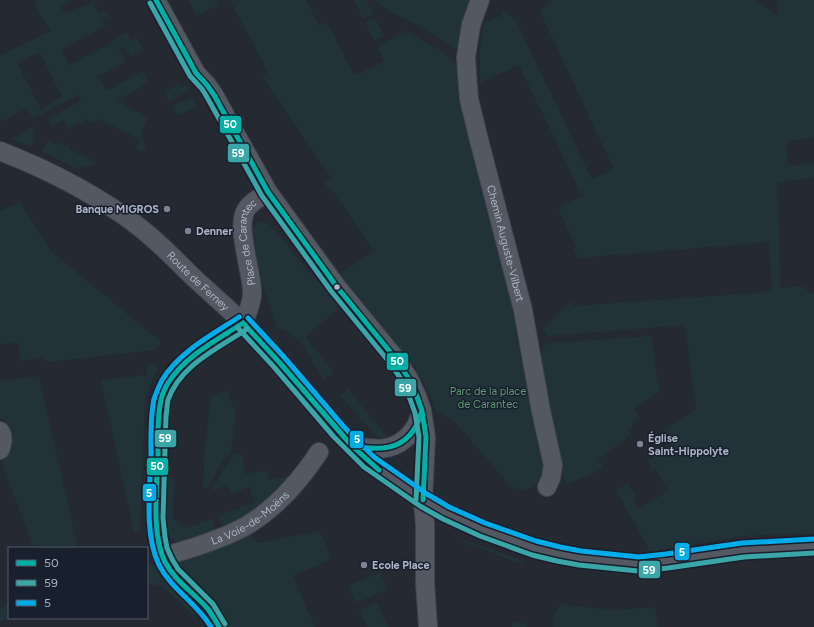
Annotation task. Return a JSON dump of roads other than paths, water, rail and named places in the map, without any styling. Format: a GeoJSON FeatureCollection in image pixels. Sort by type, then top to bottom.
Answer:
{"type":"FeatureCollection","features":[{"type":"Feature","properties":{"kind":"street"},"geometry":{"type":"LineString","coordinates":[[156,0],[196,73],[214,95],[268,192],[337,287],[396,360],[409,379],[417,396],[422,411],[426,437],[424,500],[425,583],[428,627]]}},
{"type":"Feature","properties":{"kind":"street","name":"Chemin Auguste-Vilbert"},"geometry":{"type":"LineString","coordinates":[[480,0],[471,25],[466,57],[469,99],[523,310],[552,464],[551,478],[547,487]]}},
{"type":"Feature","properties":{"kind":"street","name":"Route de Ferney"},"geometry":{"type":"LineString","coordinates":[[0,151],[61,177],[125,216],[159,244],[243,323],[352,446],[369,462],[386,476],[446,513],[482,529],[534,548],[596,560],[628,563],[667,562],[743,550],[814,546]]}},
{"type":"Feature","properties":{"kind":"street","name":"Place de Carantec"},"geometry":{"type":"LineString","coordinates":[[243,323],[252,295],[251,278],[242,232],[242,221],[247,207],[268,192]]}},
{"type":"Feature","properties":{"kind":"street","name":"La Voie-de-Moëns"},"geometry":{"type":"LineString","coordinates":[[243,323],[189,359],[167,385],[162,398],[158,431],[156,526],[163,556],[185,551],[246,527],[262,516],[283,498],[307,471],[319,452]]}},
{"type":"Feature","properties":{"kind":"street"},"geometry":{"type":"LineString","coordinates":[[352,446],[371,449],[390,448],[397,445],[409,435],[415,427],[422,411]]}},
{"type":"Feature","properties":{"kind":"street"},"geometry":{"type":"LineString","coordinates":[[0,431],[3,438],[3,443],[0,450]]}},
{"type":"Feature","properties":{"kind":"place","name":"Banque MIGROS"},"geometry":{"type":"Point","coordinates":[167,209]}},
{"type":"Feature","properties":{"kind":"place","name":"Denner"},"geometry":{"type":"Point","coordinates":[188,231]}},
{"type":"Feature","properties":{"kind":"place","name":"Église Saint-Hippolyte"},"geometry":{"type":"Point","coordinates":[640,444]}},
{"type":"Feature","properties":{"kind":"place","name":"Ecole Place"},"geometry":{"type":"Point","coordinates":[364,565]}},
{"type":"Feature","properties":{"kind":"park label","name":"Parc de la place de Carantec"},"geometry":{"type":"Point","coordinates":[488,397]}}]}
